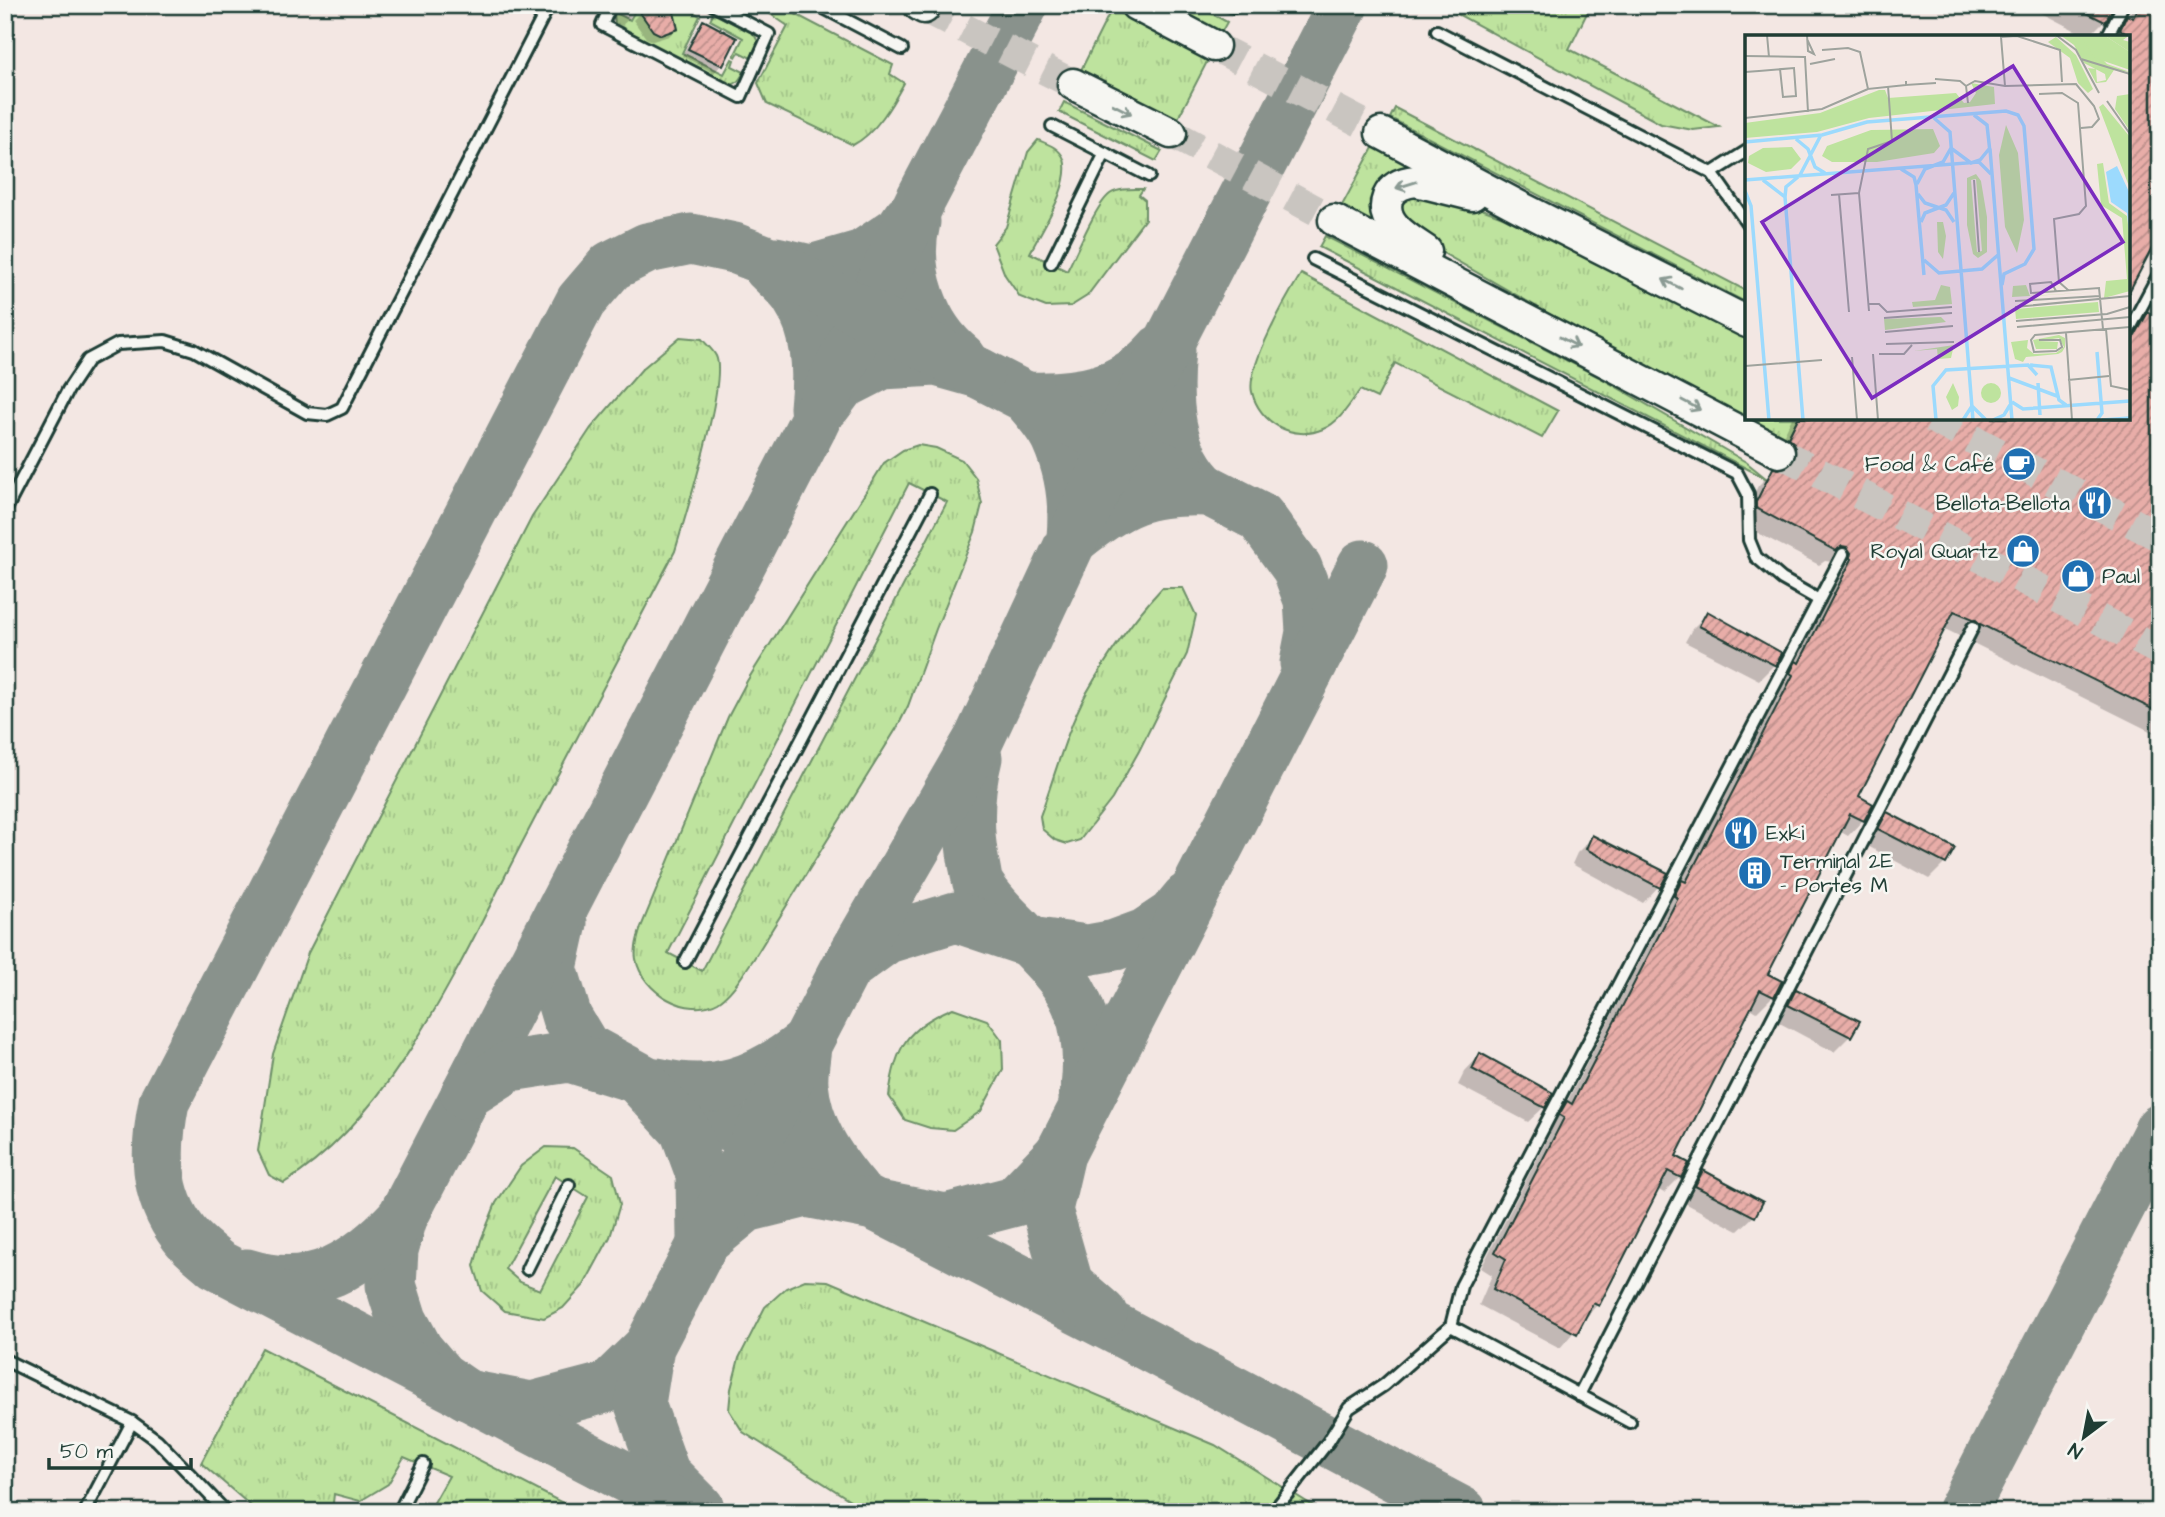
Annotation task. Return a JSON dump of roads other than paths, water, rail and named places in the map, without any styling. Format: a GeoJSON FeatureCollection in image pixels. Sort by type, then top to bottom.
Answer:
{"type":"FeatureCollection","features":[{"type":"Feature","properties":{"kind":"main road"},"geometry":{"type":"LineString","coordinates":[[1136,5],[1214,46]]}},
{"type":"Feature","properties":{"kind":"main road"},"geometry":{"type":"LineString","coordinates":[[1073,84],[1171,133]]}},
{"type":"Feature","properties":{"kind":"main road"},"geometry":{"type":"LineString","coordinates":[[1381,133],[1745,321]]}},
{"type":"Feature","properties":{"kind":"main road"},"geometry":{"type":"LineString","coordinates":[[1520,207],[1416,181],[1397,186],[1391,192],[1386,205],[1387,214],[1398,231],[1524,318]]}},
{"type":"Feature","properties":{"kind":"main road"},"geometry":{"type":"LineString","coordinates":[[1334,220],[1779,452]]}},
{"type":"Feature","properties":{"kind":"lane"},"geometry":{"type":"LineString","coordinates":[[5,511],[81,370],[88,360],[118,344],[165,341],[194,350],[307,413],[327,415],[342,408],[549,5]]}},
{"type":"Feature","properties":{"kind":"lane"},"geometry":{"type":"LineString","coordinates":[[611,5],[602,25],[741,97],[769,34],[713,5]]}},
{"type":"Feature","properties":{"kind":"lane"},"geometry":{"type":"LineString","coordinates":[[818,5],[902,49]]}},
{"type":"Feature","properties":{"kind":"lane"},"geometry":{"type":"LineString","coordinates":[[2108,35],[2123,5]]}},
{"type":"Feature","properties":{"kind":"lane"},"geometry":{"type":"LineString","coordinates":[[1437,31],[1712,173],[1745,220]]}},
{"type":"Feature","properties":{"kind":"lane"},"geometry":{"type":"LineString","coordinates":[[1052,126],[1149,176]]}},
{"type":"Feature","properties":{"kind":"lane"},"geometry":{"type":"LineString","coordinates":[[1712,173],[1745,152]]}},
{"type":"Feature","properties":{"kind":"lane"},"geometry":{"type":"LineString","coordinates":[[1051,263],[1105,153]]}},
{"type":"Feature","properties":{"kind":"lane"},"geometry":{"type":"LineString","coordinates":[[1313,259],[1737,472],[1748,495],[1749,540],[1756,558],[1782,579],[1819,600]]}},
{"type":"Feature","properties":{"kind":"lane"},"geometry":{"type":"LineString","coordinates":[[2130,328],[2160,272]]}},
{"type":"Feature","properties":{"kind":"lane"},"geometry":{"type":"LineString","coordinates":[[685,962],[930,494]]}},
{"type":"Feature","properties":{"kind":"lane"},"geometry":{"type":"LineString","coordinates":[[1273,1512],[1328,1442],[1349,1408],[1384,1385],[1451,1326],[1461,1286],[1843,554]]}},
{"type":"Feature","properties":{"kind":"lane"},"geometry":{"type":"LineString","coordinates":[[1579,1395],[1973,628]]}},
{"type":"Feature","properties":{"kind":"lane"},"geometry":{"type":"LineString","coordinates":[[527,1269],[569,1185]]}},
{"type":"Feature","properties":{"kind":"lane"},"geometry":{"type":"LineString","coordinates":[[1451,1326],[1630,1422]]}},
{"type":"Feature","properties":{"kind":"lane"},"geometry":{"type":"LineString","coordinates":[[5,1360],[132,1422],[157,1440],[226,1512]]}},
{"type":"Feature","properties":{"kind":"lane"},"geometry":{"type":"LineString","coordinates":[[85,1512],[132,1422]]}},
{"type":"Feature","properties":{"kind":"lane"},"geometry":{"type":"LineString","coordinates":[[399,1512],[423,1464]]}},
{"type":"Feature","properties":{"kind":"tunnel"},"geometry":{"type":"LineString","coordinates":[[924,8],[1073,84]]}},
{"type":"Feature","properties":{"kind":"tunnel"},"geometry":{"type":"LineString","coordinates":[[1214,46],[1381,133]]}},
{"type":"Feature","properties":{"kind":"tunnel"},"geometry":{"type":"LineString","coordinates":[[1171,133],[1334,220]]}},
{"type":"Feature","properties":{"kind":"tunnel"},"geometry":{"type":"LineString","coordinates":[[1936,420],[2160,537]]}},
{"type":"Feature","properties":{"kind":"tunnel"},"geometry":{"type":"LineString","coordinates":[[1779,452],[2160,651]]}},
{"type":"Feature","properties":{"kind":"place","name":"Food & Café"},"geometry":{"type":"Point","coordinates":[2019,464]}},
{"type":"Feature","properties":{"kind":"place","name":"Bellota-Bellota"},"geometry":{"type":"Point","coordinates":[2095,503]}},
{"type":"Feature","properties":{"kind":"place","name":"Royal Quartz"},"geometry":{"type":"Point","coordinates":[2023,551]}},
{"type":"Feature","properties":{"kind":"place","name":"Paul"},"geometry":{"type":"Point","coordinates":[2078,576]}},
{"type":"Feature","properties":{"kind":"place","name":"Exki"},"geometry":{"type":"Point","coordinates":[1741,833]}},
{"type":"Feature","properties":{"kind":"place","name":"Terminal 2E - Portes M"},"geometry":{"type":"Point","coordinates":[1755,873]}}]}
